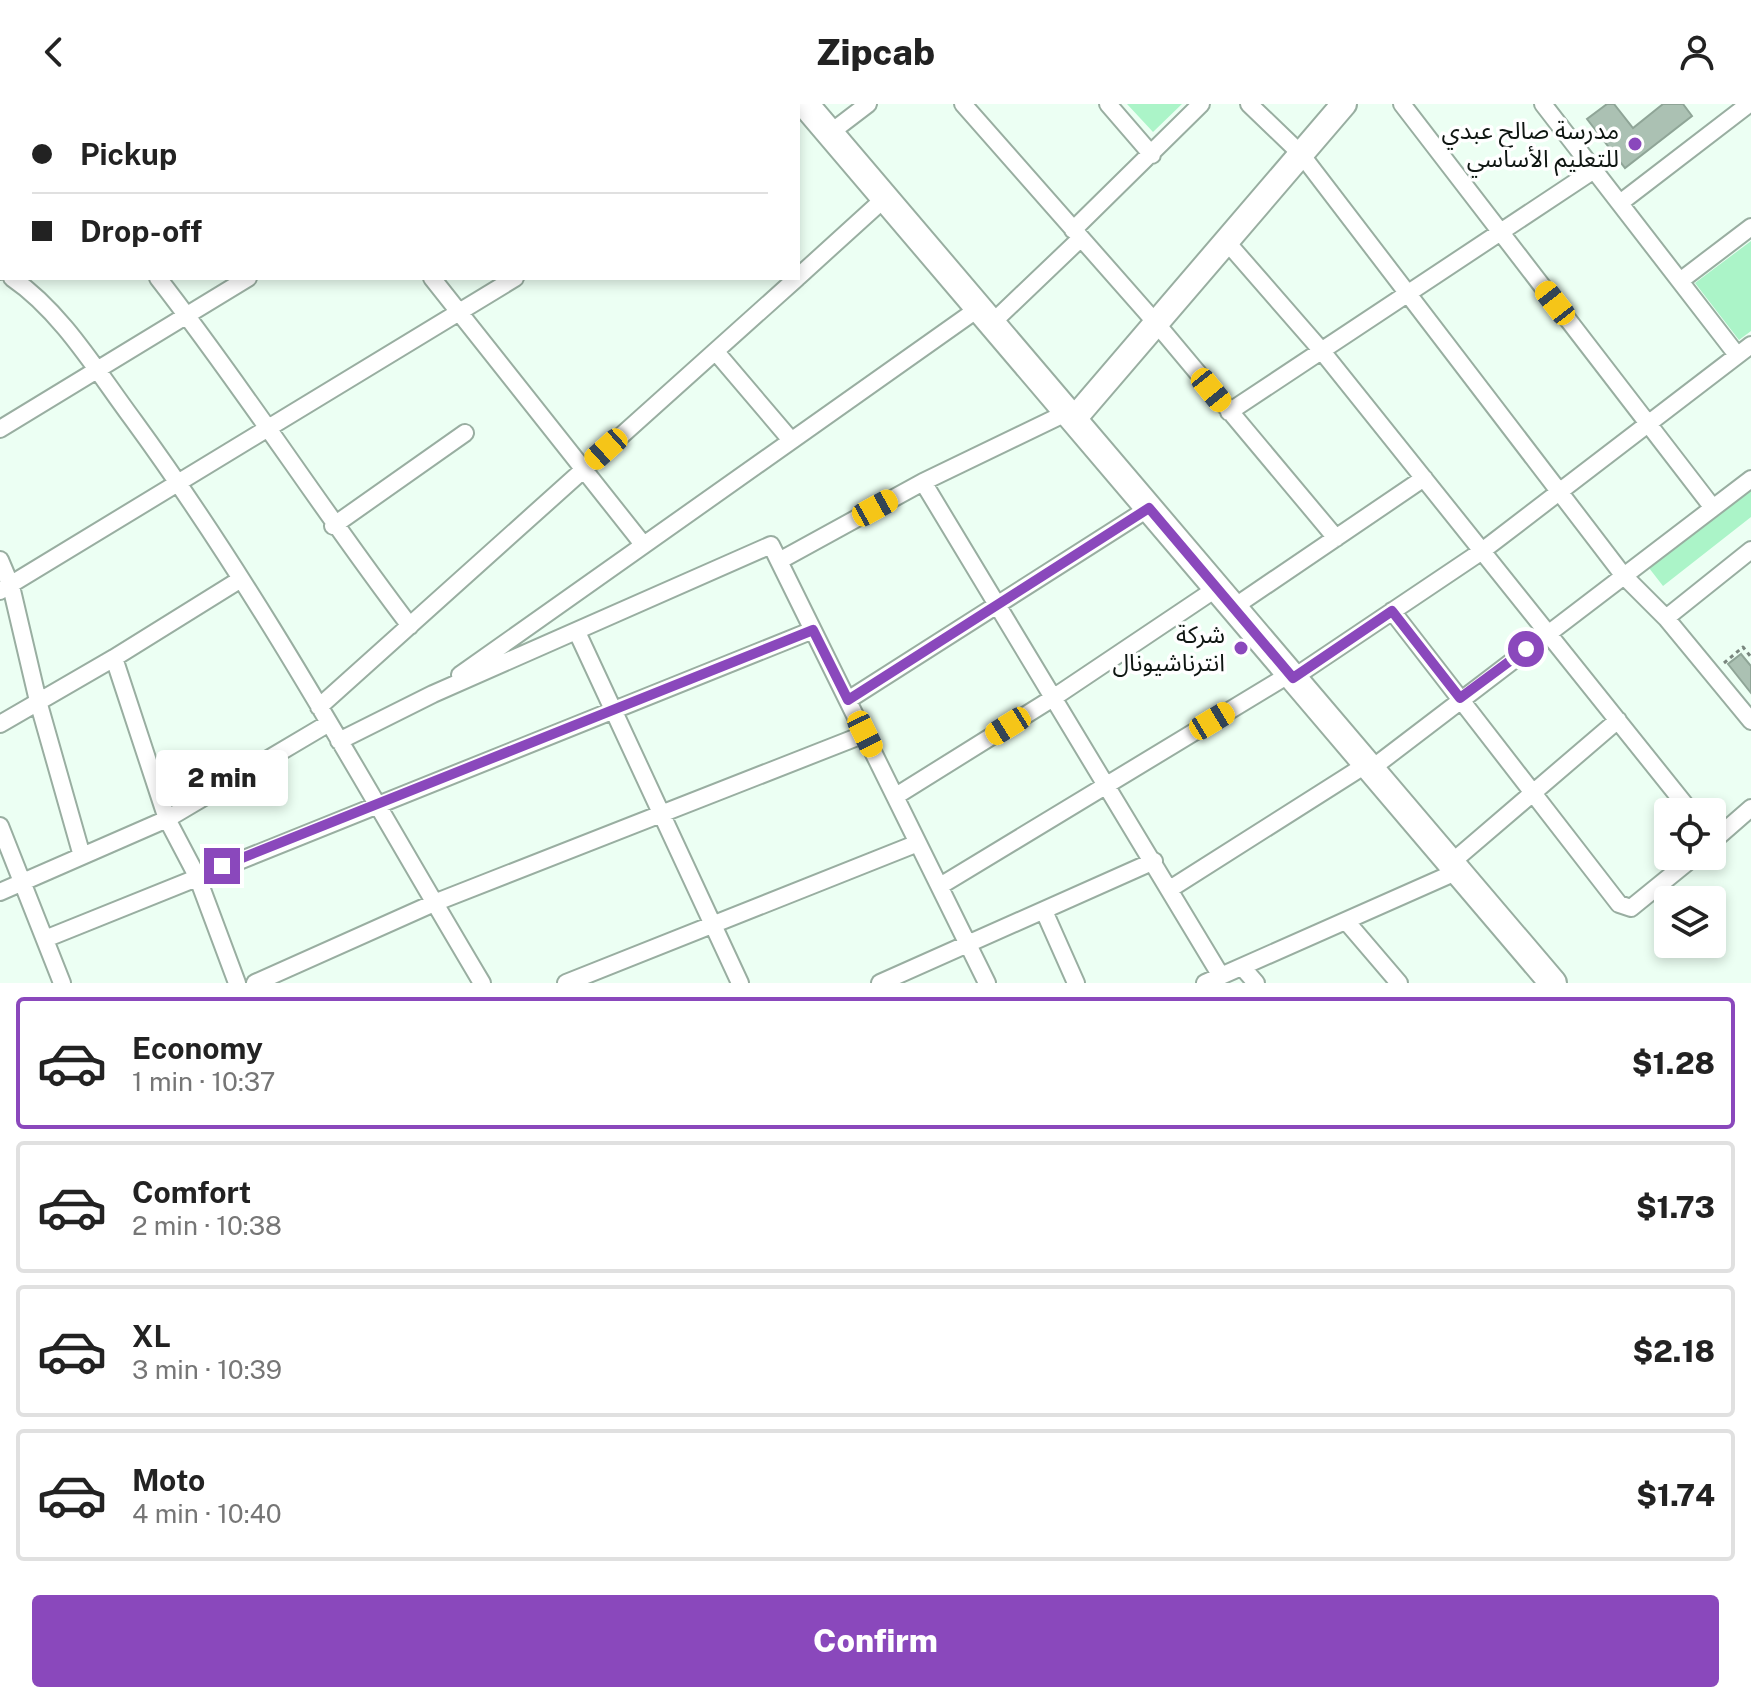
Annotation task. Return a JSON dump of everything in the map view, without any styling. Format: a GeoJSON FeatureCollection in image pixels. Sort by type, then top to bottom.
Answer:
{"type":"FeatureCollection","features":[{"type":"Feature","properties":{"kind":"main road"},"geometry":{"type":"LineString","coordinates":[[805,104],[1553,983]]}},
{"type":"Feature","properties":{"kind":"street"},"geometry":{"type":"LineString","coordinates":[[830,133],[868,104]]}},
{"type":"Feature","properties":{"kind":"street"},"geometry":{"type":"LineString","coordinates":[[963,104],[1156,323],[1336,538]]}},
{"type":"Feature","properties":{"kind":"street"},"geometry":{"type":"LineString","coordinates":[[1108,104],[1152,155]]}},
{"type":"Feature","properties":{"kind":"street"},"geometry":{"type":"LineString","coordinates":[[433,694],[790,439],[986,316],[1076,235],[1201,104]]}},
{"type":"Feature","properties":{"kind":"street"},"geometry":{"type":"LineString","coordinates":[[1249,104],[1301,154],[1623,575],[1666,618],[1751,721]]}},
{"type":"Feature","properties":{"kind":"street"},"geometry":{"type":"LineString","coordinates":[[779,561],[923,482],[1071,416],[1156,323],[1344,104]]}},
{"type":"Feature","properties":{"kind":"street"},"geometry":{"type":"LineString","coordinates":[[1402,104],[1713,508]]}},
{"type":"Feature","properties":{"kind":"street"},"geometry":{"type":"LineString","coordinates":[[1543,104],[1737,355]]}},
{"type":"Feature","properties":{"kind":"street"},"geometry":{"type":"LineString","coordinates":[[1620,203],[1749,104]]}},
{"type":"Feature","properties":{"kind":"street"},"geometry":{"type":"LineString","coordinates":[[1229,412],[1594,170]]}},
{"type":"Feature","properties":{"kind":"street"},"geometry":{"type":"LineString","coordinates":[[800,276],[885,198]]}},
{"type":"Feature","properties":{"kind":"street"},"geometry":{"type":"LineString","coordinates":[[1680,281],[1751,227]]}},
{"type":"Feature","properties":{"kind":"street"},"geometry":{"type":"LineString","coordinates":[[1226,241],[1321,350],[1680,798]]}},
{"type":"Feature","properties":{"kind":"street"},"geometry":{"type":"LineString","coordinates":[[14,280],[45,307],[97,371],[179,483],[329,723],[482,983]]}},
{"type":"Feature","properties":{"kind":"street"},"geometry":{"type":"LineString","coordinates":[[160,280],[269,429],[333,526],[410,626]]}},
{"type":"Feature","properties":{"kind":"street"},"geometry":{"type":"LineString","coordinates":[[0,429],[245,280]]}},
{"type":"Feature","properties":{"kind":"street"},"geometry":{"type":"LineString","coordinates":[[434,280],[642,543]]}},
{"type":"Feature","properties":{"kind":"street"},"geometry":{"type":"LineString","coordinates":[[6,588],[512,280]]}},
{"type":"Feature","properties":{"kind":"street"},"geometry":{"type":"LineString","coordinates":[[319,707],[796,280]]}},
{"type":"Feature","properties":{"kind":"street"},"geometry":{"type":"LineString","coordinates":[[940,886],[1292,676],[1482,551],[1751,345]]}},
{"type":"Feature","properties":{"kind":"street"},"geometry":{"type":"LineString","coordinates":[[716,352],[790,439]]}},
{"type":"Feature","properties":{"kind":"street"},"geometry":{"type":"LineString","coordinates":[[333,526],[465,433]]}},
{"type":"Feature","properties":{"kind":"street"},"geometry":{"type":"LineString","coordinates":[[896,796],[1053,698],[1225,597],[1336,538],[1424,478]]}},
{"type":"Feature","properties":{"kind":"street"},"geometry":{"type":"LineString","coordinates":[[1170,889],[1369,766],[1751,479]]}},
{"type":"Feature","properties":{"kind":"street"},"geometry":{"type":"LineString","coordinates":[[923,482],[1154,861],[1213,979],[1346,921],[1454,867],[1618,720]]}},
{"type":"Feature","properties":{"kind":"street"},"geometry":{"type":"LineString","coordinates":[[848,700],[1149,508]]}},
{"type":"Feature","properties":{"kind":"street"},"geometry":{"type":"LineString","coordinates":[[339,741],[433,694],[771,545],[987,983]]}},
{"type":"Feature","properties":{"kind":"street"},"geometry":{"type":"LineString","coordinates":[[1666,618],[1751,550]]}},
{"type":"Feature","properties":{"kind":"street"},"geometry":{"type":"LineString","coordinates":[[0,560],[82,856]]}},
{"type":"Feature","properties":{"kind":"street"},"geometry":{"type":"LineString","coordinates":[[0,724],[241,579]]}},
{"type":"Feature","properties":{"kind":"street"},"geometry":{"type":"LineString","coordinates":[[1392,611],[1624,907],[1631,908],[1678,870]]}},
{"type":"Feature","properties":{"kind":"street"},"geometry":{"type":"LineString","coordinates":[[45,939],[813,630]]}},
{"type":"Feature","properties":{"kind":"street"},"geometry":{"type":"LineString","coordinates":[[577,632],[740,983]]}},
{"type":"Feature","properties":{"kind":"street"},"geometry":{"type":"LineString","coordinates":[[114,658],[167,819],[197,876],[237,983]]}},
{"type":"Feature","properties":{"kind":"street"},"geometry":{"type":"LineString","coordinates":[[0,892],[167,819],[329,723]]}},
{"type":"Feature","properties":{"kind":"street"},"geometry":{"type":"LineString","coordinates":[[255,983],[434,903],[865,734]]}},
{"type":"Feature","properties":{"kind":"street"},"geometry":{"type":"LineString","coordinates":[[1726,829],[1751,808]]}},
{"type":"Feature","properties":{"kind":"street"},"geometry":{"type":"LineString","coordinates":[[0,826],[25,882],[61,980],[43,983]]}},
{"type":"Feature","properties":{"kind":"street"},"geometry":{"type":"LineString","coordinates":[[566,983],[918,843]]}},
{"type":"Feature","properties":{"kind":"street"},"geometry":{"type":"LineString","coordinates":[[880,983],[1154,861]]}},
{"type":"Feature","properties":{"kind":"street"},"geometry":{"type":"LineString","coordinates":[[1044,911],[1076,983]]}},
{"type":"Feature","properties":{"kind":"street"},"geometry":{"type":"LineString","coordinates":[[1346,921],[1399,983]]}},
{"type":"Feature","properties":{"kind":"street"},"geometry":{"type":"LineString","coordinates":[[1243,968],[1256,983]]}},
{"type":"Feature","properties":{"kind":"path"},"geometry":{"type":"LineString","coordinates":[[1712,673],[1743,647],[1751,657]]}},
{"type":"Feature","properties":{"kind":"green space"},"geometry":{"type":"Polygon","coordinates":[[[1127,104],[1182,104],[1153,132],[1127,104]]]}},
{"type":"Feature","properties":{"kind":"green space"},"geometry":{"type":"Polygon","coordinates":[[[1751,241],[1751,331],[1739,340],[1695,283],[1751,241]]]}},
{"type":"Feature","properties":{"kind":"green space"},"geometry":{"type":"Polygon","coordinates":[[[1751,488],[1751,517],[1663,586],[1649,568],[1751,488]]]}},
{"type":"Feature","properties":{"kind":"building"},"geometry":{"type":"Polygon","coordinates":[[[1607,104],[1614,104],[1633,128],[1663,104],[1683,104],[1692,116],[1625,168],[1587,119],[1607,104]]]}},
{"type":"Feature","properties":{"kind":"building"},"geometry":{"type":"Polygon","coordinates":[[[1741,654],[1751,666],[1751,693],[1728,664],[1741,654]]]}},
{"type":"Feature","properties":{"kind":"place","name":"مدرسة صالح عبدي للتعليم الأساسي"},"geometry":{"type":"Point","coordinates":[1635,144]}},
{"type":"Feature","properties":{"kind":"place","name":"شركة انترناشيونال"},"geometry":{"type":"Point","coordinates":[1241,648]}},
{"type":"Feature","properties":{"kind":"route"},"geometry":{"type":"LineString","coordinates":[[222,866],[813,630],[848,700],[1149,508],[1293,678],[1392,611],[1460,698],[1526,649]]}}]}
